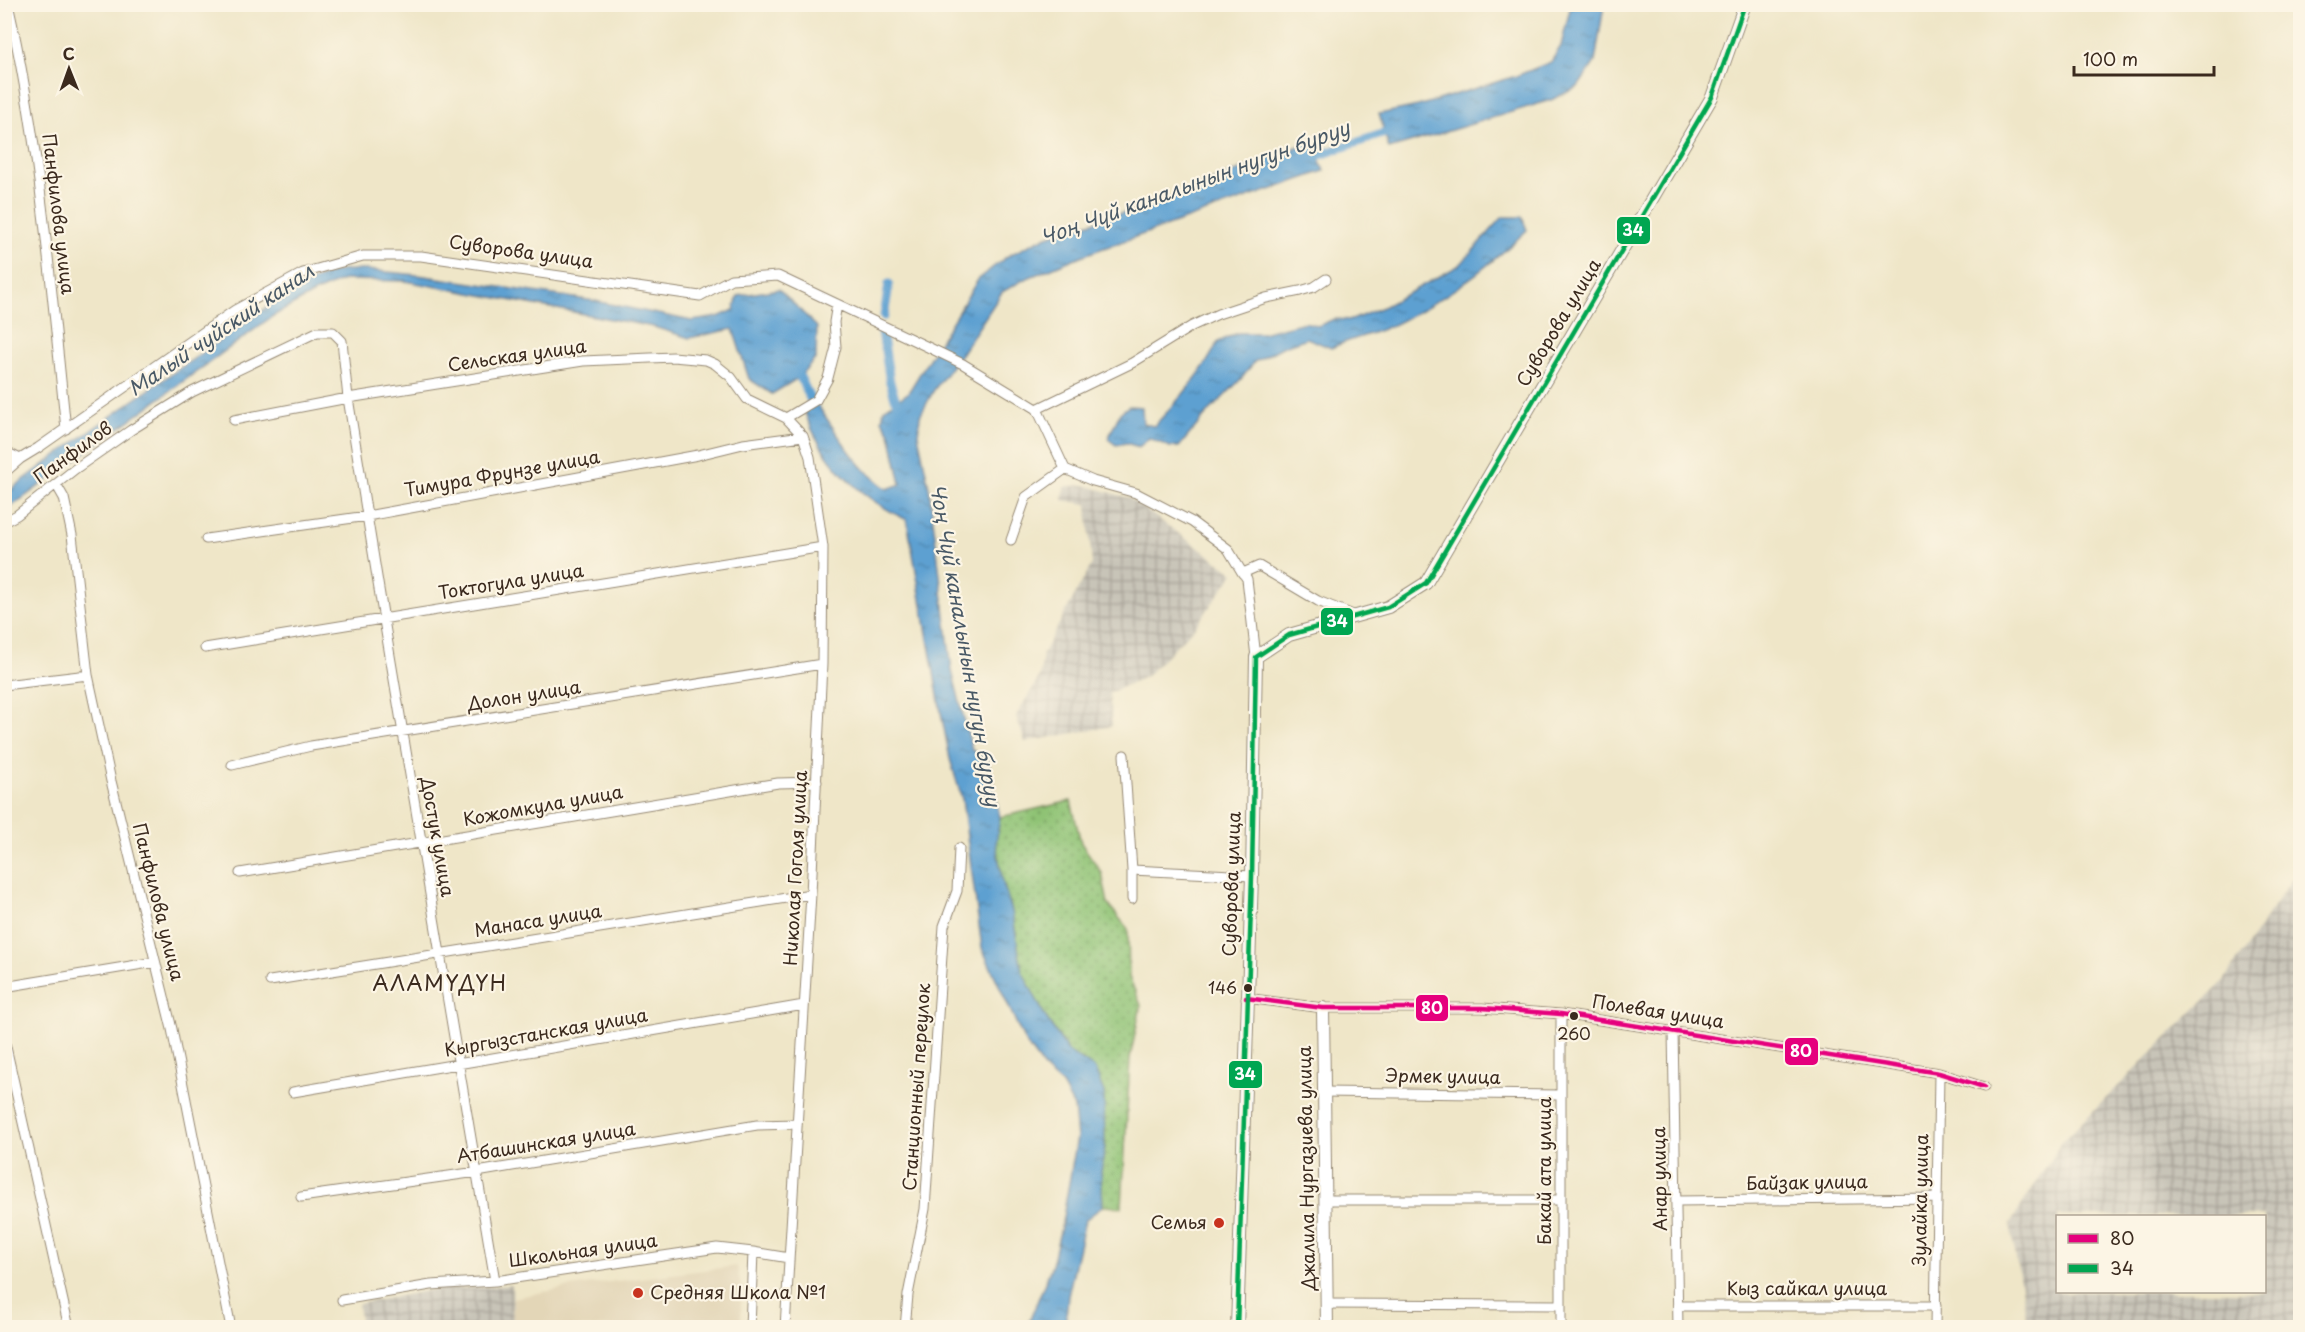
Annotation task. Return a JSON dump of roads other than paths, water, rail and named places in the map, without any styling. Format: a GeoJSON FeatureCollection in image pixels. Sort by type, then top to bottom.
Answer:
{"type":"FeatureCollection","features":[{"type":"Feature","properties":{"kind":"street","name":"Панфилова улица"},"geometry":{"type":"LineString","coordinates":[[8,4],[28,113],[48,256],[66,429]]}},
{"type":"Feature","properties":{"kind":"street","name":"Суворова улица"},"geometry":{"type":"LineString","coordinates":[[1256,657],[1289,635],[1388,607],[1426,583],[1712,97],[1745,4]]}},
{"type":"Feature","properties":{"kind":"street","name":"Суворова улица"},"geometry":{"type":"LineString","coordinates":[[4,473],[20,459],[235,310],[303,273],[363,256],[422,256],[700,296],[731,279],[778,276],[963,364],[1037,409]]}},
{"type":"Feature","properties":{"kind":"street"},"geometry":{"type":"LineString","coordinates":[[1011,540],[1026,497],[1065,470],[1037,409],[1132,363],[1192,326],[1218,314],[1266,298],[1300,291],[1326,279]]}},
{"type":"Feature","properties":{"kind":"street"},"geometry":{"type":"LineString","coordinates":[[786,418],[816,400],[828,378],[836,347],[834,322],[837,304]]}},
{"type":"Feature","properties":{"kind":"street","name":"Панфилов"},"geometry":{"type":"LineString","coordinates":[[4,522],[17,515],[131,430],[192,392],[317,332],[333,332],[342,341],[348,398]]}},
{"type":"Feature","properties":{"kind":"street","name":"Сельская улица"},"geometry":{"type":"LineString","coordinates":[[234,420],[348,398],[583,361],[683,358],[706,360],[715,364],[731,377],[747,399],[786,418]]}},
{"type":"Feature","properties":{"kind":"street","name":"Достук улица"},"geometry":{"type":"LineString","coordinates":[[348,398],[495,1281]]}},
{"type":"Feature","properties":{"kind":"street","name":"Николая Гоголя улица"},"geometry":{"type":"LineString","coordinates":[[785,1328],[817,782],[822,664],[823,547],[810,457],[803,436],[786,418]]}},
{"type":"Feature","properties":{"kind":"street","name":"Тимура Фрунзе улица"},"geometry":{"type":"LineString","coordinates":[[206,539],[367,516],[698,455],[743,444],[803,436]]}},
{"type":"Feature","properties":{"kind":"street"},"geometry":{"type":"LineString","coordinates":[[4,451],[20,459]]}},
{"type":"Feature","properties":{"kind":"street","name":"Суворова улица"},"geometry":{"type":"LineString","coordinates":[[1065,470],[1093,481],[1136,493],[1192,522],[1228,549],[1247,579],[1256,657],[1252,876],[1246,998],[1237,1328]]}},
{"type":"Feature","properties":{"kind":"street","name":"Панфилова улица"},"geometry":{"type":"LineString","coordinates":[[56,484],[64,498],[72,535],[88,675],[172,1029],[231,1328]]}},
{"type":"Feature","properties":{"kind":"street","name":"Токтогула улица"},"geometry":{"type":"LineString","coordinates":[[205,648],[823,547]]}},
{"type":"Feature","properties":{"kind":"street"},"geometry":{"type":"LineString","coordinates":[[1243,573],[1259,566],[1318,601],[1356,616]]}},
{"type":"Feature","properties":{"kind":"street","name":"Долон улица"},"geometry":{"type":"LineString","coordinates":[[232,765],[311,746],[822,664]]}},
{"type":"Feature","properties":{"kind":"street"},"geometry":{"type":"LineString","coordinates":[[4,685],[88,675]]}},
{"type":"Feature","properties":{"kind":"street"},"geometry":{"type":"LineString","coordinates":[[1124,755],[1132,899]]}},
{"type":"Feature","properties":{"kind":"street","name":"Кожомкула улица"},"geometry":{"type":"LineString","coordinates":[[240,873],[778,783],[817,782]]}},
{"type":"Feature","properties":{"kind":"street","name":"Станционный переулок"},"geometry":{"type":"LineString","coordinates":[[905,1328],[908,1295],[925,1209],[944,927],[957,891],[959,848]]}},
{"type":"Feature","properties":{"kind":"street"},"geometry":{"type":"LineString","coordinates":[[1132,870],[1252,876]]}},
{"type":"Feature","properties":{"kind":"street","name":"Манаса улица"},"geometry":{"type":"LineString","coordinates":[[270,981],[811,894]]}},
{"type":"Feature","properties":{"kind":"street"},"geometry":{"type":"LineString","coordinates":[[4,987],[155,962]]}},
{"type":"Feature","properties":{"kind":"street","name":"Полевая улица"},"geometry":{"type":"LineString","coordinates":[[1246,998],[1323,1008],[1482,1008],[1561,1014],[1939,1073],[1984,1087]]}},
{"type":"Feature","properties":{"kind":"street","name":"Кыргызстанская улица"},"geometry":{"type":"LineString","coordinates":[[293,1092],[804,1005]]}},
{"type":"Feature","properties":{"kind":"street","name":"Джалила Нургазиева улица"},"geometry":{"type":"LineString","coordinates":[[1323,1008],[1327,1328]]}},
{"type":"Feature","properties":{"kind":"street","name":"Бакай ата улица"},"geometry":{"type":"LineString","coordinates":[[1561,1014],[1561,1328]]}},
{"type":"Feature","properties":{"kind":"street","name":"Анар улица"},"geometry":{"type":"LineString","coordinates":[[1673,1030],[1678,1328]]}},
{"type":"Feature","properties":{"kind":"street"},"geometry":{"type":"LineString","coordinates":[[4,1038],[69,1328]]}},
{"type":"Feature","properties":{"kind":"street","name":"Зулайка улица"},"geometry":{"type":"LineString","coordinates":[[1935,1328],[1939,1073]]}},
{"type":"Feature","properties":{"kind":"street","name":"Эрмек улица"},"geometry":{"type":"LineString","coordinates":[[1324,1092],[1561,1095]]}},
{"type":"Feature","properties":{"kind":"street","name":"Атбашинская улица"},"geometry":{"type":"LineString","coordinates":[[301,1197],[477,1172],[757,1125],[797,1125]]}},
{"type":"Feature","properties":{"kind":"street","name":"Байзак улица"},"geometry":{"type":"LineString","coordinates":[[1677,1200],[1937,1198]]}},
{"type":"Feature","properties":{"kind":"street"},"geometry":{"type":"LineString","coordinates":[[1326,1200],[1561,1200]]}},
{"type":"Feature","properties":{"kind":"street","name":"Школьная улица"},"geometry":{"type":"LineString","coordinates":[[342,1300],[431,1285],[495,1281],[717,1248],[789,1258]]}},
{"type":"Feature","properties":{"kind":"street"},"geometry":{"type":"LineString","coordinates":[[750,1328],[753,1252]]}},
{"type":"Feature","properties":{"kind":"street"},"geometry":{"type":"LineString","coordinates":[[1327,1304],[1561,1305]]}},
{"type":"Feature","properties":{"kind":"street","name":"Кыз сайкал улица"},"geometry":{"type":"LineString","coordinates":[[1678,1306],[1936,1306]]}},
{"type":"Feature","properties":{"kind":"water"},"geometry":{"type":"Polygon","coordinates":[[[1571,5],[1604,5],[1595,62],[1578,87],[1551,100],[1389,149],[1379,114],[1418,106],[1516,76],[1551,62],[1561,46],[1571,5]]]}},
{"type":"Feature","properties":{"kind":"water"},"geometry":{"type":"Polygon","coordinates":[[[1312,141],[1324,171],[1081,256],[1025,279],[1002,292],[934,390],[920,416],[918,434],[929,487],[952,671],[972,750],[988,760],[1000,817],[996,844],[1003,883],[1012,911],[1022,971],[1045,1016],[1068,1051],[1095,1069],[1104,1093],[1105,1147],[1101,1172],[1103,1206],[1085,1220],[1068,1296],[1065,1327],[1027,1327],[1052,1265],[1062,1223],[1077,1138],[1074,1107],[1062,1085],[1046,1071],[1025,1042],[982,948],[962,799],[950,759],[907,520],[873,500],[844,476],[821,446],[804,410],[816,403],[848,449],[876,480],[887,489],[901,484],[890,433],[882,420],[884,409],[908,393],[979,278],[1008,256],[1047,236],[1165,200],[1312,141]]]}},
{"type":"Feature","properties":{"kind":"water"},"geometry":{"type":"Polygon","coordinates":[[[1503,217],[1522,217],[1527,230],[1465,282],[1431,305],[1380,331],[1331,348],[1307,338],[1284,346],[1254,362],[1179,447],[1170,447],[1149,438],[1139,447],[1126,443],[1116,445],[1108,439],[1120,413],[1129,406],[1142,407],[1143,424],[1154,426],[1197,376],[1218,342],[1238,333],[1262,333],[1305,322],[1318,326],[1334,319],[1352,320],[1385,306],[1460,265],[1503,217]]]}},
{"type":"Feature","properties":{"kind":"water"},"geometry":{"type":"Polygon","coordinates":[[[347,270],[418,275],[595,301],[692,321],[718,317],[734,310],[738,296],[779,289],[817,327],[816,358],[800,377],[772,394],[749,379],[733,329],[689,338],[654,327],[405,281],[343,280],[273,316],[5,511],[5,494],[58,454],[276,301],[320,277],[347,270]]]}},
{"type":"Feature","properties":{"kind":"waterway","name":"Чоң Чүй каналынын нугун буруу"},"geometry":{"type":"LineString","coordinates":[[1308,159],[1394,130]]}},
{"type":"Feature","properties":{"kind":"waterway"},"geometry":{"type":"LineString","coordinates":[[884,316],[889,284]]}},
{"type":"Feature","properties":{"kind":"waterway"},"geometry":{"type":"LineString","coordinates":[[882,331],[890,382],[896,401],[904,407]]}},
{"type":"Feature","properties":{"kind":"waterway"},"geometry":{"type":"LineString","coordinates":[[800,377],[815,409]]}},
{"type":"Feature","properties":{"kind":"place","name":"146"},"geometry":{"type":"Point","coordinates":[1248,988]}},
{"type":"Feature","properties":{"kind":"place","name":"260"},"geometry":{"type":"Point","coordinates":[1574,1016]}},
{"type":"Feature","properties":{"kind":"place","name":"Семья"},"geometry":{"type":"Point","coordinates":[1219,1223]}},
{"type":"Feature","properties":{"kind":"place","name":"Средняя Школа №1"},"geometry":{"type":"Point","coordinates":[638,1293]}},
{"type":"Feature","properties":{"kind":"district","name":"АЛАМҮДҮН"},"geometry":{"type":"Point","coordinates":[440,984]}},
{"type":"Feature","properties":{"kind":"water label","name":"Малый чуйский канал"},"geometry":{"type":"Point","coordinates":[221,330]}}]}
